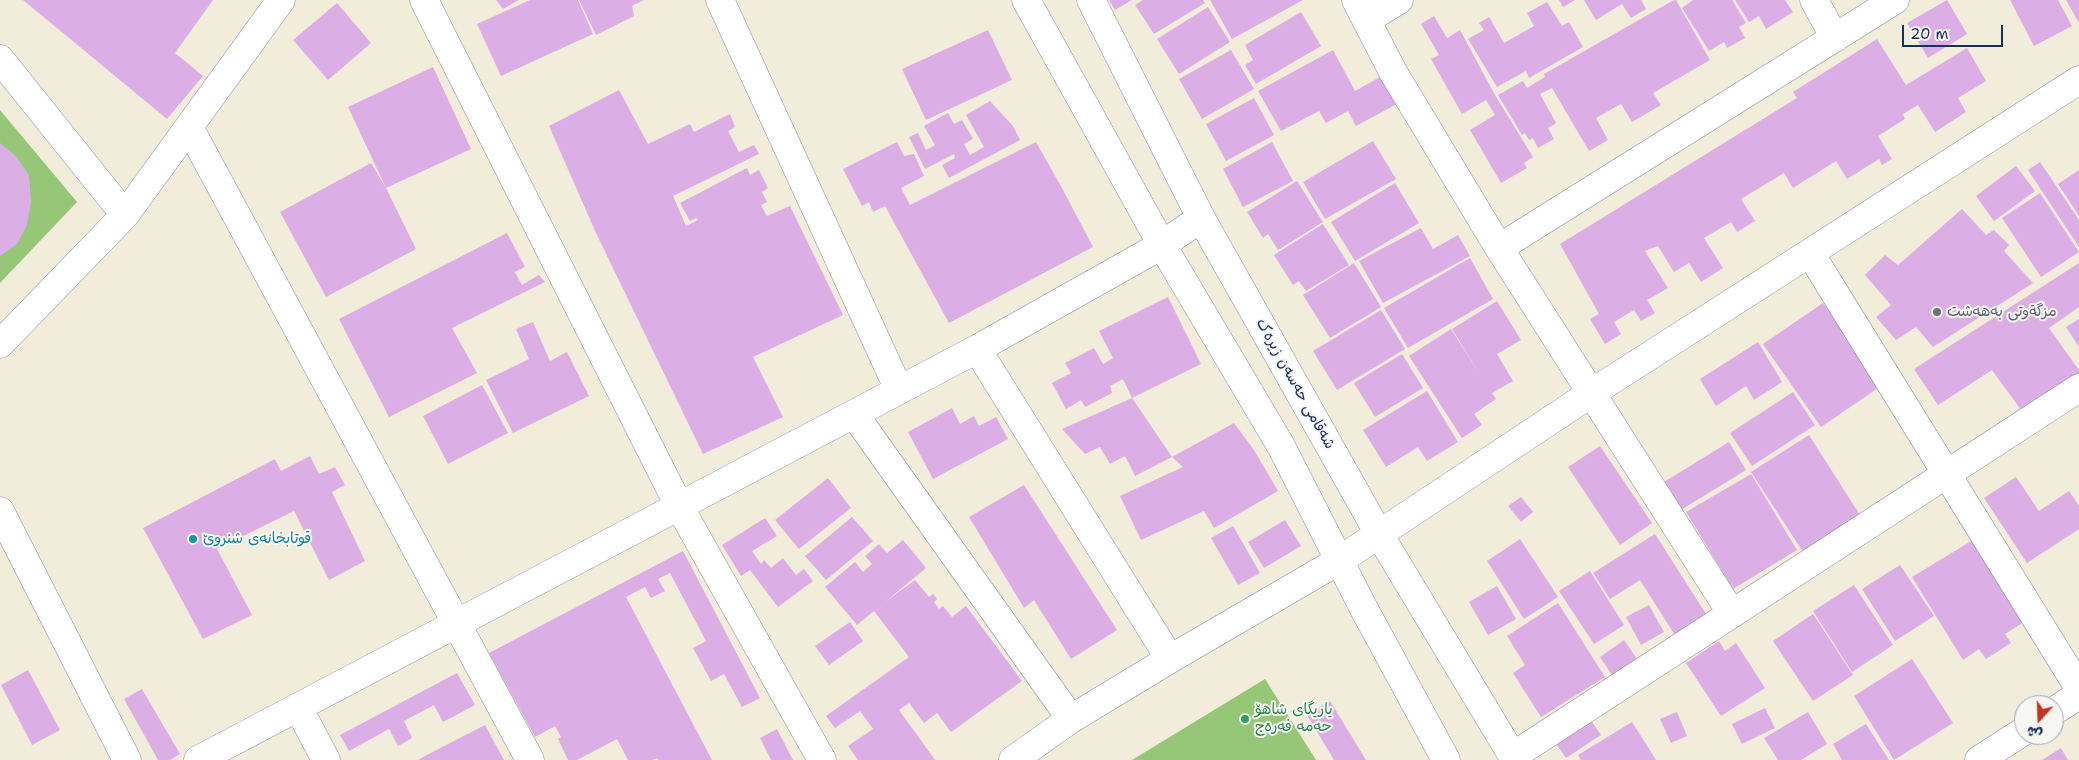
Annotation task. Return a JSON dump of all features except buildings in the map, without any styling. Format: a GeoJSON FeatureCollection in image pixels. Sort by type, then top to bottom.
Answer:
{"type":"FeatureCollection","features":[{"type":"Feature","properties":{"kind":"street"},"geometry":{"type":"LineString","coordinates":[[0,344],[125,215],[281,0]]}},
{"type":"Feature","properties":{"kind":"street"},"geometry":{"type":"LineString","coordinates":[[424,0],[678,506],[822,760]]}},
{"type":"Feature","properties":{"kind":"street"},"geometry":{"type":"LineString","coordinates":[[720,0],[899,390]]}},
{"type":"Feature","properties":{"kind":"street"},"geometry":{"type":"LineString","coordinates":[[1026,0],[1162,245],[1281,446],[1446,760]]}},
{"type":"Feature","properties":{"kind":"street","name":"شەقامی حەسەن زیرەک"},"geometry":{"type":"LineString","coordinates":[[1090,0],[1201,218],[1379,534],[1514,758]]}},
{"type":"Feature","properties":{"kind":"street"},"geometry":{"type":"LineString","coordinates":[[1399,0],[1361,10],[1393,72],[1590,394],[1732,614]]}},
{"type":"Feature","properties":{"kind":"street"},"geometry":{"type":"LineString","coordinates":[[1814,0],[1835,38]]}},
{"type":"Feature","properties":{"kind":"street"},"geometry":{"type":"LineString","coordinates":[[1499,248],[1894,0]]}},
{"type":"Feature","properties":{"kind":"street"},"geometry":{"type":"LineString","coordinates":[[0,59],[125,215]]}},
{"type":"Feature","properties":{"kind":"street"},"geometry":{"type":"LineString","coordinates":[[1013,760],[1071,719],[1340,560],[1590,394],[2079,80]]}},
{"type":"Feature","properties":{"kind":"street"},"geometry":{"type":"LineString","coordinates":[[189,126],[530,760]]}},
{"type":"Feature","properties":{"kind":"street"},"geometry":{"type":"LineString","coordinates":[[198,760],[977,349],[1162,245],[1201,218]]}},
{"type":"Feature","properties":{"kind":"street"},"geometry":{"type":"LineString","coordinates":[[1810,253],[2079,688]]}},
{"type":"Feature","properties":{"kind":"street"},"geometry":{"type":"LineString","coordinates":[[977,349],[1170,659]]}},
{"type":"Feature","properties":{"kind":"street"},"geometry":{"type":"LineString","coordinates":[[1514,758],[2079,388]]}},
{"type":"Feature","properties":{"kind":"street"},"geometry":{"type":"LineString","coordinates":[[854,414],[1071,719]]}},
{"type":"Feature","properties":{"kind":"street"},"geometry":{"type":"LineString","coordinates":[[0,511],[127,760]]}},
{"type":"Feature","properties":{"kind":"street"},"geometry":{"type":"LineString","coordinates":[[2064,705],[2079,695]]}},
{"type":"Feature","properties":{"kind":"street"},"geometry":{"type":"LineString","coordinates":[[298,707],[326,760]]}},
{"type":"Feature","properties":{"kind":"street"},"geometry":{"type":"LineString","coordinates":[[1979,760],[2014,737]]}},
{"type":"Feature","properties":{"kind":"green space"},"geometry":{"type":"Polygon","coordinates":[[[0,110],[77,202],[0,283],[0,110]]]}},
{"type":"Feature","properties":{"kind":"green space","name":"یاریگای شاهۆ حەمە فەرەج"},"geometry":{"type":"Polygon","coordinates":[[[1265,679],[1316,760],[1132,760],[1265,679]]]}},
{"type":"Feature","properties":{"kind":"place","name":"مزگةوتى بەھەشت"},"geometry":{"type":"Point","coordinates":[1937,312]}},
{"type":"Feature","properties":{"kind":"place","name":"قوتابخانەی شنروێ"},"geometry":{"type":"Point","coordinates":[193,539]}},
{"type":"Feature","properties":{"kind":"place","name":"یاریگای شاهۆ حەمە فەرەج"},"geometry":{"type":"Point","coordinates":[1245,719]}}]}
